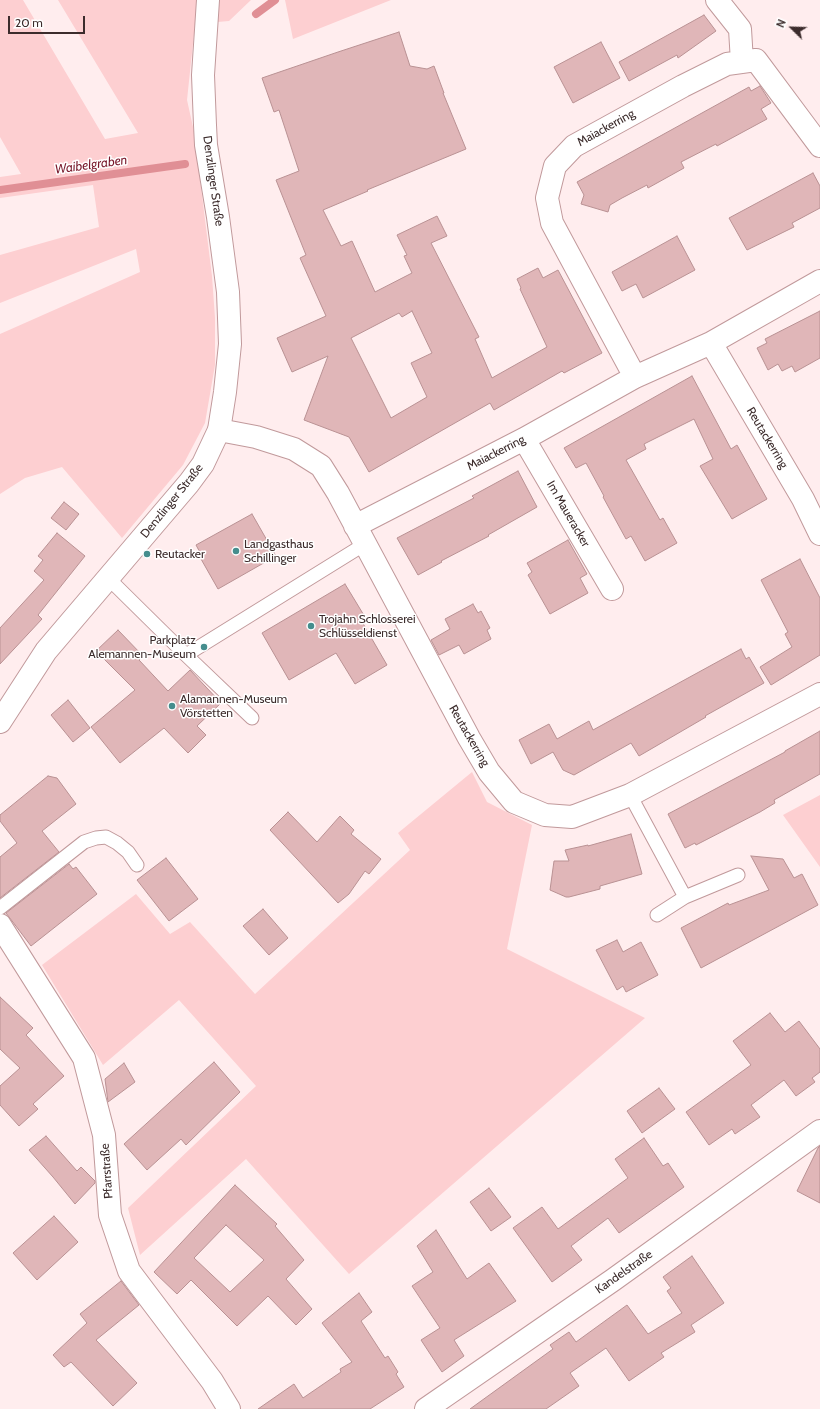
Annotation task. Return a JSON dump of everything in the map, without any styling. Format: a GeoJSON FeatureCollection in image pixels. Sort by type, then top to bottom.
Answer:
{"type":"FeatureCollection","features":[{"type":"Feature","properties":{"kind":"street","name":"Denzlinger Straße"},"geometry":{"type":"LineString","coordinates":[[0,722],[46,650],[189,483],[203,464],[218,430],[225,392],[230,344],[228,292],[206,138],[203,75],[208,0]]}},
{"type":"Feature","properties":{"kind":"street"},"geometry":{"type":"LineString","coordinates":[[717,0],[740,29],[742,62]]}},
{"type":"Feature","properties":{"kind":"street","name":"Maiackerring"},"geometry":{"type":"LineString","coordinates":[[634,377],[552,223],[547,198],[555,166],[574,146],[689,82],[727,64],[756,60],[820,146]]}},
{"type":"Feature","properties":{"kind":"street","name":"Maiackerring"},"geometry":{"type":"LineString","coordinates":[[355,526],[524,439],[634,377],[710,343],[820,281]]}},
{"type":"Feature","properties":{"kind":"street","name":"Reutackerring"},"geometry":{"type":"LineString","coordinates":[[710,343],[812,495],[820,534]]}},
{"type":"Feature","properties":{"kind":"street","name":"Reutackerring"},"geometry":{"type":"LineString","coordinates":[[218,430],[256,437],[294,449],[321,466],[338,493],[469,738],[490,772],[514,802],[545,814],[572,817],[630,795],[820,694]]}},
{"type":"Feature","properties":{"kind":"street","name":"Im Maueracker"},"geometry":{"type":"LineString","coordinates":[[524,439],[612,589]]}},
{"type":"Feature","properties":{"kind":"street","name":"Pfarrstraße"},"geometry":{"type":"LineString","coordinates":[[0,925],[84,1058],[104,1135],[110,1215],[129,1271],[212,1381],[229,1409]]}},
{"type":"Feature","properties":{"kind":"street","name":"Kandelstraße"},"geometry":{"type":"LineString","coordinates":[[426,1409],[613,1280],[820,1131]]}},
{"type":"Feature","properties":{"kind":"lane"},"geometry":{"type":"LineString","coordinates":[[186,655],[365,544]]}},
{"type":"Feature","properties":{"kind":"lane"},"geometry":{"type":"LineString","coordinates":[[107,578],[252,718]]}},
{"type":"Feature","properties":{"kind":"lane"},"geometry":{"type":"LineString","coordinates":[[630,795],[685,897]]}},
{"type":"Feature","properties":{"kind":"lane"},"geometry":{"type":"LineString","coordinates":[[0,908],[84,842],[96,838],[106,837],[117,843],[128,852],[137,865]]}},
{"type":"Feature","properties":{"kind":"lane"},"geometry":{"type":"LineString","coordinates":[[657,915],[685,897],[738,875]]}},
{"type":"Feature","properties":{"kind":"shaded area"},"geometry":{"type":"Polygon","coordinates":[[[0,0],[23,0],[105,139],[138,133],[58,0],[251,0],[229,21],[195,24],[187,100],[197,145],[212,276],[215,318],[215,365],[205,423],[183,465],[122,538],[62,467],[25,478],[0,494],[0,334],[140,272],[136,249],[0,303],[0,255],[99,227],[93,185],[0,198],[0,177],[21,174],[0,137],[0,0]]]}},
{"type":"Feature","properties":{"kind":"shaded area"},"geometry":{"type":"Polygon","coordinates":[[[285,0],[391,0],[293,39],[285,0]]]}},
{"type":"Feature","properties":{"kind":"shaded area"},"geometry":{"type":"Polygon","coordinates":[[[472,772],[487,802],[532,825],[507,949],[645,1018],[349,1274],[246,1159],[140,1255],[128,1208],[256,1086],[179,1000],[103,1065],[42,965],[136,894],[170,934],[190,922],[255,994],[410,850],[398,833],[472,772]]]}},
{"type":"Feature","properties":{"kind":"shaded area"},"geometry":{"type":"Polygon","coordinates":[[[820,795],[820,867],[783,815],[820,795]]]}},
{"type":"Feature","properties":{"kind":"building"},"geometry":{"type":"Polygon","coordinates":[[[704,15],[716,31],[678,58],[677,55],[629,81],[619,62],[704,15]]]}},
{"type":"Feature","properties":{"kind":"building"},"geometry":{"type":"Polygon","coordinates":[[[399,32],[410,66],[427,69],[434,66],[443,93],[466,149],[323,210],[341,246],[352,241],[375,292],[412,273],[404,256],[407,255],[397,235],[437,216],[447,236],[431,243],[479,337],[475,339],[492,378],[547,347],[520,289],[521,288],[517,279],[538,268],[543,278],[558,270],[602,353],[564,373],[562,371],[494,410],[490,403],[369,472],[349,437],[304,420],[328,356],[292,372],[277,338],[326,316],[300,258],[306,255],[276,180],[299,171],[279,110],[274,112],[262,78],[399,32]],[[412,311],[402,317],[399,313],[351,338],[391,418],[427,397],[411,363],[432,353],[412,311]]]}},
{"type":"Feature","properties":{"kind":"building"},"geometry":{"type":"Polygon","coordinates":[[[601,42],[620,78],[573,103],[554,67],[601,42]]]}},
{"type":"Feature","properties":{"kind":"building"},"geometry":{"type":"Polygon","coordinates":[[[760,86],[771,103],[761,109],[767,119],[717,146],[716,144],[681,162],[684,168],[648,188],[647,185],[622,198],[610,205],[608,212],[581,204],[584,195],[577,182],[749,87],[751,91],[760,86]]]}},
{"type":"Feature","properties":{"kind":"building"},"geometry":{"type":"Polygon","coordinates":[[[813,173],[820,186],[820,208],[792,223],[794,227],[747,250],[729,218],[813,173]]]}},
{"type":"Feature","properties":{"kind":"building"},"geometry":{"type":"Polygon","coordinates":[[[677,236],[695,270],[643,298],[636,284],[622,291],[612,272],[677,236]]]}},
{"type":"Feature","properties":{"kind":"building"},"geometry":{"type":"Polygon","coordinates":[[[820,311],[820,358],[795,372],[792,366],[782,371],[778,364],[768,370],[757,348],[767,343],[765,339],[820,311]]]}},
{"type":"Feature","properties":{"kind":"building"},"geometry":{"type":"Polygon","coordinates":[[[692,376],[731,449],[737,445],[767,499],[732,519],[700,466],[713,459],[694,419],[644,444],[646,449],[626,460],[660,520],[663,518],[677,543],[645,561],[631,536],[626,539],[586,463],[576,468],[564,448],[692,376]]]}},
{"type":"Feature","properties":{"kind":"building"},"geometry":{"type":"Polygon","coordinates":[[[518,471],[537,507],[488,535],[489,536],[418,575],[397,538],[474,498],[472,496],[518,471]]]}},
{"type":"Feature","properties":{"kind":"building"},"geometry":{"type":"Polygon","coordinates":[[[64,502],[79,514],[66,530],[51,518],[64,502]]]}},
{"type":"Feature","properties":{"kind":"building","name":"Landgasthaus Schillinger"},"geometry":{"type":"Polygon","coordinates":[[[252,514],[276,556],[218,589],[201,559],[203,558],[196,545],[252,514]]]}},
{"type":"Feature","properties":{"kind":"building"},"geometry":{"type":"Polygon","coordinates":[[[57,533],[85,556],[38,615],[42,619],[0,664],[0,628],[44,580],[34,571],[43,560],[38,556],[57,533]]]}},
{"type":"Feature","properties":{"kind":"building"},"geometry":{"type":"Polygon","coordinates":[[[568,540],[587,574],[580,578],[588,593],[550,614],[528,575],[532,572],[527,563],[568,540]]]}},
{"type":"Feature","properties":{"kind":"building"},"geometry":{"type":"Polygon","coordinates":[[[800,559],[820,598],[820,655],[771,685],[760,667],[792,647],[785,634],[788,632],[761,580],[800,559]]]}},
{"type":"Feature","properties":{"kind":"building"},"geometry":{"type":"Polygon","coordinates":[[[345,584],[365,617],[361,620],[387,665],[355,684],[336,653],[289,680],[262,633],[345,584]]]}},
{"type":"Feature","properties":{"kind":"building"},"geometry":{"type":"Polygon","coordinates":[[[473,604],[478,613],[481,611],[490,628],[487,630],[491,639],[464,654],[459,645],[439,655],[431,640],[450,629],[445,619],[473,604]]]}},
{"type":"Feature","properties":{"kind":"building"},"geometry":{"type":"Polygon","coordinates":[[[118,630],[143,656],[139,660],[168,691],[190,670],[221,703],[197,726],[206,735],[188,753],[164,728],[120,763],[91,727],[135,690],[96,651],[118,630]]]}},
{"type":"Feature","properties":{"kind":"building"},"geometry":{"type":"Polygon","coordinates":[[[741,649],[746,659],[749,657],[764,683],[705,716],[706,717],[639,756],[631,743],[574,775],[563,770],[553,752],[531,764],[519,740],[549,724],[557,739],[589,721],[593,730],[741,649]]]}},
{"type":"Feature","properties":{"kind":"building"},"geometry":{"type":"Polygon","coordinates":[[[68,700],[90,728],[73,742],[51,715],[68,700]]]}},
{"type":"Feature","properties":{"kind":"building"},"geometry":{"type":"Polygon","coordinates":[[[820,731],[820,774],[774,800],[775,803],[760,812],[696,845],[695,843],[685,848],[668,814],[785,752],[820,731]]]}},
{"type":"Feature","properties":{"kind":"building"},"geometry":{"type":"Polygon","coordinates":[[[48,776],[57,778],[76,804],[42,831],[59,852],[0,898],[0,857],[17,843],[0,821],[0,815],[48,776]]]}},
{"type":"Feature","properties":{"kind":"building"},"geometry":{"type":"Polygon","coordinates":[[[288,812],[317,842],[340,816],[354,830],[351,834],[381,859],[369,874],[365,871],[349,894],[338,903],[270,830],[288,812]]]}},
{"type":"Feature","properties":{"kind":"building"},"geometry":{"type":"Polygon","coordinates":[[[631,834],[642,874],[600,886],[600,889],[569,897],[550,890],[554,861],[569,861],[565,850],[588,846],[631,834]]]}},
{"type":"Feature","properties":{"kind":"building"},"geometry":{"type":"Polygon","coordinates":[[[751,856],[783,859],[794,878],[802,874],[818,905],[701,968],[681,928],[728,903],[729,905],[769,890],[751,856]]]}},
{"type":"Feature","properties":{"kind":"building"},"geometry":{"type":"Polygon","coordinates":[[[166,858],[198,899],[169,921],[137,880],[166,858]]]}},
{"type":"Feature","properties":{"kind":"building"},"geometry":{"type":"Polygon","coordinates":[[[69,864],[73,869],[76,867],[97,894],[31,946],[6,913],[69,864]]]}},
{"type":"Feature","properties":{"kind":"building"},"geometry":{"type":"Polygon","coordinates":[[[263,909],[288,938],[269,955],[243,926],[263,909]]]}},
{"type":"Feature","properties":{"kind":"building"},"geometry":{"type":"Polygon","coordinates":[[[617,940],[623,952],[641,942],[658,975],[626,992],[623,986],[617,990],[596,950],[617,940]]]}},
{"type":"Feature","properties":{"kind":"building"},"geometry":{"type":"Polygon","coordinates":[[[0,997],[33,1028],[26,1035],[64,1076],[33,1104],[38,1109],[19,1126],[0,1105],[0,1086],[20,1068],[0,1049],[0,997]]]}},
{"type":"Feature","properties":{"kind":"building"},"geometry":{"type":"Polygon","coordinates":[[[770,1013],[785,1032],[799,1021],[820,1049],[820,1072],[812,1078],[815,1082],[796,1096],[784,1080],[751,1105],[760,1117],[735,1134],[732,1129],[709,1145],[686,1112],[751,1065],[733,1041],[770,1013]]]}},
{"type":"Feature","properties":{"kind":"building"},"geometry":{"type":"Polygon","coordinates":[[[214,1062],[240,1092],[186,1145],[181,1139],[147,1170],[124,1144],[214,1062]]]}},
{"type":"Feature","properties":{"kind":"building"},"geometry":{"type":"Polygon","coordinates":[[[124,1063],[135,1082],[108,1102],[105,1079],[124,1063]]]}},
{"type":"Feature","properties":{"kind":"building"},"geometry":{"type":"Polygon","coordinates":[[[659,1088],[675,1109],[642,1133],[627,1111],[659,1088]]]}},
{"type":"Feature","properties":{"kind":"building"},"geometry":{"type":"Polygon","coordinates":[[[46,1136],[77,1171],[81,1167],[95,1181],[95,1183],[75,1204],[29,1150],[46,1136]]]}},
{"type":"Feature","properties":{"kind":"building"},"geometry":{"type":"Polygon","coordinates":[[[644,1138],[663,1166],[668,1163],[684,1187],[619,1233],[608,1218],[571,1246],[582,1260],[552,1282],[513,1228],[542,1207],[558,1229],[628,1178],[615,1159],[644,1138]]]}},
{"type":"Feature","properties":{"kind":"building"},"geometry":{"type":"Polygon","coordinates":[[[820,1146],[820,1203],[797,1191],[820,1146]]]}},
{"type":"Feature","properties":{"kind":"building"},"geometry":{"type":"Polygon","coordinates":[[[235,1185],[277,1224],[275,1226],[304,1260],[286,1279],[312,1309],[296,1325],[268,1296],[237,1326],[191,1280],[177,1294],[154,1272],[235,1185]],[[226,1225],[194,1258],[230,1292],[264,1260],[226,1225]]]}},
{"type":"Feature","properties":{"kind":"building"},"geometry":{"type":"Polygon","coordinates":[[[489,1188],[511,1217],[491,1231],[470,1202],[489,1188]]]}},
{"type":"Feature","properties":{"kind":"building"},"geometry":{"type":"Polygon","coordinates":[[[54,1216],[78,1242],[37,1280],[13,1253],[54,1216]]]}},
{"type":"Feature","properties":{"kind":"building"},"geometry":{"type":"Polygon","coordinates":[[[436,1230],[467,1279],[489,1263],[516,1301],[454,1340],[464,1356],[442,1372],[421,1340],[440,1328],[412,1286],[433,1272],[417,1246],[436,1230]]]}},
{"type":"Feature","properties":{"kind":"building"},"geometry":{"type":"Polygon","coordinates":[[[692,1256],[724,1303],[691,1325],[695,1332],[661,1353],[664,1357],[629,1381],[606,1348],[570,1373],[579,1386],[546,1409],[470,1409],[553,1349],[550,1345],[569,1332],[576,1342],[627,1305],[648,1334],[682,1313],[667,1291],[671,1288],[663,1277],[692,1256]]]}},
{"type":"Feature","properties":{"kind":"building"},"geometry":{"type":"Polygon","coordinates":[[[121,1281],[139,1305],[96,1340],[137,1383],[113,1406],[71,1362],[64,1367],[53,1355],[87,1323],[80,1314],[121,1281]]]}},
{"type":"Feature","properties":{"kind":"building"},"geometry":{"type":"Polygon","coordinates":[[[359,1293],[372,1312],[361,1321],[385,1358],[388,1356],[398,1372],[396,1374],[404,1387],[370,1409],[258,1409],[294,1384],[303,1398],[341,1372],[340,1369],[352,1362],[322,1323],[359,1293]]]}},
{"type":"Feature","properties":{"kind":"waterway","name":"Waibelgraben"},"geometry":{"type":"LineString","coordinates":[[256,14],[275,0]]}},
{"type":"Feature","properties":{"kind":"waterway","name":"Waibelgraben"},"geometry":{"type":"LineString","coordinates":[[0,190],[185,164]]}},
{"type":"Feature","properties":{"kind":"place","name":"Landgasthaus Schillinger"},"geometry":{"type":"Point","coordinates":[236,551]}},
{"type":"Feature","properties":{"kind":"place","name":"Reutacker"},"geometry":{"type":"Point","coordinates":[147,554]}},
{"type":"Feature","properties":{"kind":"place","name":"Trojahn Schlosserei Schlüsseldienst"},"geometry":{"type":"Point","coordinates":[311,626]}},
{"type":"Feature","properties":{"kind":"place","name":"Parkplatz Alemannen-Museum"},"geometry":{"type":"Point","coordinates":[204,647]}},
{"type":"Feature","properties":{"kind":"place","name":"Alamannen-Museum Vörstetten"},"geometry":{"type":"Point","coordinates":[172,706]}}]}
